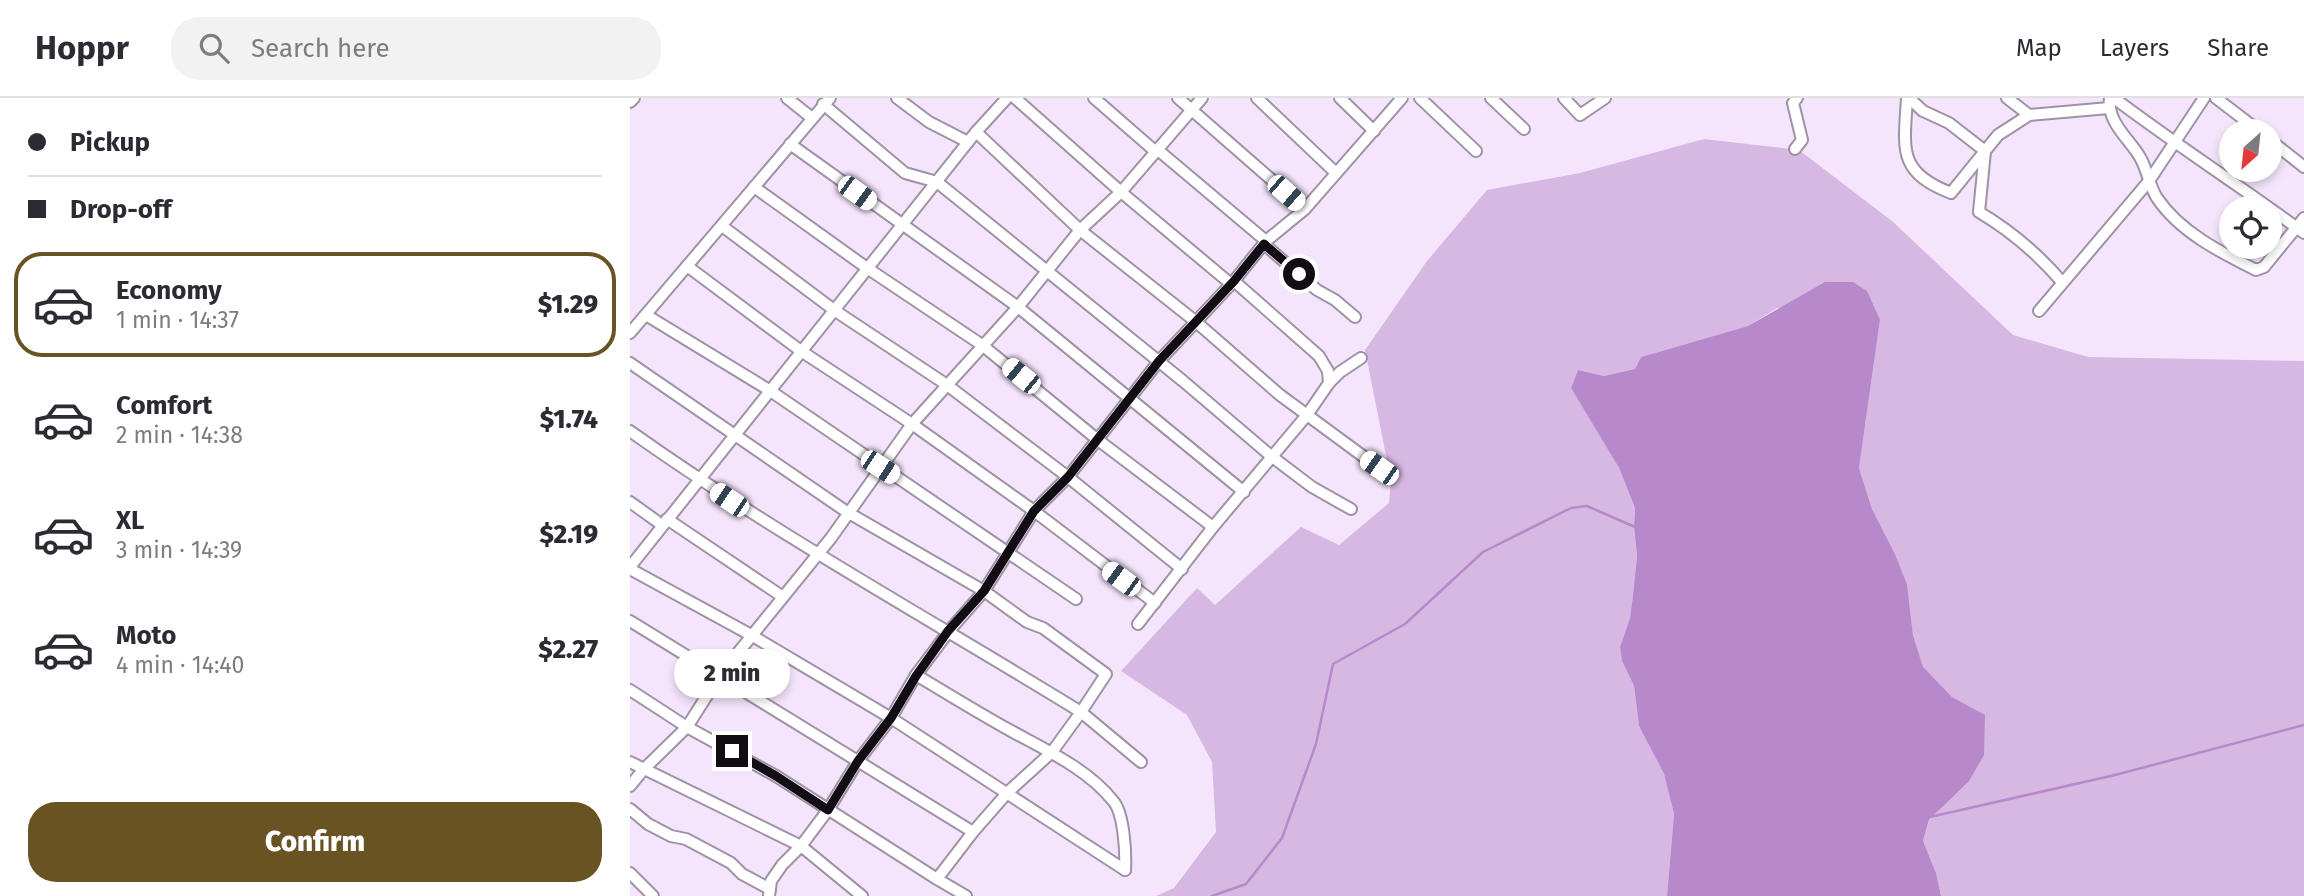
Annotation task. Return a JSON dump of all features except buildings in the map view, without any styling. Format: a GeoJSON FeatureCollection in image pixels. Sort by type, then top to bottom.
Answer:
{"type":"FeatureCollection","features":[{"type":"Feature","properties":{"kind":"street"},"geometry":{"type":"LineString","coordinates":[[630,102],[634,98]]}},
{"type":"Feature","properties":{"kind":"street"},"geometry":{"type":"LineString","coordinates":[[787,98],[811,118]]}},
{"type":"Feature","properties":{"kind":"street"},"geometry":{"type":"LineString","coordinates":[[897,98],[929,122],[968,142]]}},
{"type":"Feature","properties":{"kind":"street"},"geometry":{"type":"LineString","coordinates":[[916,676],[1052,752],[1116,803],[1122,827],[1125,870],[1009,792],[891,718],[751,635],[630,568],[901,225],[1007,98]]}},
{"type":"Feature","properties":{"kind":"street"},"geometry":{"type":"LineString","coordinates":[[1015,98],[1121,192],[1320,356],[1328,372],[1329,383]]}},
{"type":"Feature","properties":{"kind":"street"},"geometry":{"type":"LineString","coordinates":[[1094,98],[1265,242],[1317,290],[1335,300],[1355,317]]}},
{"type":"Feature","properties":{"kind":"street"},"geometry":{"type":"LineString","coordinates":[[1178,98],[1305,209]]}},
{"type":"Feature","properties":{"kind":"street"},"geometry":{"type":"LineString","coordinates":[[630,786],[687,727],[720,675],[817,554],[912,424],[1018,307],[1080,230],[1121,192],[1202,98]]}},
{"type":"Feature","properties":{"kind":"street"},"geometry":{"type":"LineString","coordinates":[[1256,98],[1336,173]]}},
{"type":"Feature","properties":{"kind":"street"},"geometry":{"type":"LineString","coordinates":[[1340,98],[1374,131]]}},
{"type":"Feature","properties":{"kind":"street"},"geometry":{"type":"LineString","coordinates":[[630,809],[648,824],[671,836],[686,839],[731,863],[769,893],[771,881],[782,865],[828,810],[858,761],[891,718],[916,676],[948,631],[984,591],[1034,511],[1068,477],[1159,361],[1265,242],[1305,209],[1402,98]]}},
{"type":"Feature","properties":{"kind":"street"},"geometry":{"type":"LineString","coordinates":[[1420,98],[1476,151]]}},
{"type":"Feature","properties":{"kind":"street"},"geometry":{"type":"LineString","coordinates":[[1491,98],[1524,129]]}},
{"type":"Feature","properties":{"kind":"street"},"geometry":{"type":"LineString","coordinates":[[1564,98],[1580,115],[1605,98]]}},
{"type":"Feature","properties":{"kind":"street"},"geometry":{"type":"LineString","coordinates":[[1796,149],[1802,140],[1793,103],[1797,98]]}},
{"type":"Feature","properties":{"kind":"street"},"geometry":{"type":"LineString","coordinates":[[1908,98],[1923,111],[1949,123],[1985,151]]}},
{"type":"Feature","properties":{"kind":"street"},"geometry":{"type":"LineString","coordinates":[[1908,98],[1906,149],[1916,174],[1931,185],[1951,193],[1998,135],[2029,114],[2111,101],[2252,194],[2300,230]]}},
{"type":"Feature","properties":{"kind":"street"},"geometry":{"type":"LineString","coordinates":[[2007,98],[2029,114]]}},
{"type":"Feature","properties":{"kind":"street"},"geometry":{"type":"LineString","coordinates":[[2039,311],[2149,181],[2204,98]]}},
{"type":"Feature","properties":{"kind":"street"},"geometry":{"type":"LineString","coordinates":[[2216,98],[2243,119]]}},
{"type":"Feature","properties":{"kind":"street"},"geometry":{"type":"LineString","coordinates":[[630,333],[826,101],[905,173],[937,182],[1159,361],[1271,456],[1312,487],[1351,509]]}},
{"type":"Feature","properties":{"kind":"street"},"geometry":{"type":"LineString","coordinates":[[2111,101],[2117,128],[2140,156],[2156,197],[2184,227],[2216,249],[2256,270],[2264,267],[2300,230],[2304,218]]}},
{"type":"Feature","properties":{"kind":"street"},"geometry":{"type":"LineString","coordinates":[[976,132],[1080,230],[1195,321],[1280,395],[1379,468]]}},
{"type":"Feature","properties":{"kind":"street"},"geometry":{"type":"LineString","coordinates":[[790,144],[1018,307],[1244,492]]}},
{"type":"Feature","properties":{"kind":"street"},"geometry":{"type":"LineString","coordinates":[[2282,150],[2304,167]]}},
{"type":"Feature","properties":{"kind":"street"},"geometry":{"type":"LineString","coordinates":[[1985,151],[1979,212],[2033,251],[2062,282]]}},
{"type":"Feature","properties":{"kind":"street"},"geometry":{"type":"LineString","coordinates":[[754,187],[867,268],[982,345],[1098,440],[1213,527]]}},
{"type":"Feature","properties":{"kind":"street"},"geometry":{"type":"LineString","coordinates":[[722,226],[834,310],[947,386],[1068,477],[1182,569]]}},
{"type":"Feature","properties":{"kind":"street"},"geometry":{"type":"LineString","coordinates":[[687,266],[801,351],[912,424],[1034,511],[1155,603]]}},
{"type":"Feature","properties":{"kind":"street"},"geometry":{"type":"LineString","coordinates":[[646,315],[769,390],[1076,600]]}},
{"type":"Feature","properties":{"kind":"street"},"geometry":{"type":"LineString","coordinates":[[1138,624],[1213,527],[1307,415],[1329,383],[1339,372],[1361,358]]}},
{"type":"Feature","properties":{"kind":"street"},"geometry":{"type":"LineString","coordinates":[[630,363],[847,512],[984,591],[1027,622],[1043,628],[1106,674],[1052,752],[1009,792],[973,832],[937,879]]}},
{"type":"Feature","properties":{"kind":"street"},"geometry":{"type":"LineString","coordinates":[[630,431],[698,480],[1081,712],[1141,762]]}},
{"type":"Feature","properties":{"kind":"street"},"geometry":{"type":"LineString","coordinates":[[630,502],[783,597]]}},
{"type":"Feature","properties":{"kind":"street"},"geometry":{"type":"LineString","coordinates":[[630,621],[973,832]]}},
{"type":"Feature","properties":{"kind":"street"},"geometry":{"type":"LineString","coordinates":[[630,690],[687,727],[776,776],[966,896]]}},
{"type":"Feature","properties":{"kind":"street"},"geometry":{"type":"LineString","coordinates":[[630,762],[800,846],[862,896]]}},
{"type":"Feature","properties":{"kind":"street"},"geometry":{"type":"LineString","coordinates":[[630,873],[653,896]]}},
{"type":"Feature","properties":{"kind":"shaded area"},"geometry":{"type":"Polygon","coordinates":[[[1704,139],[1799,150],[1892,221],[2013,335],[2088,357],[2304,361],[2304,896],[1941,896],[1936,873],[1923,841],[1929,821],[1942,807],[1985,716],[1952,697],[1923,668],[1913,635],[1907,584],[1872,509],[1859,468],[1880,320],[1777,308],[1748,326],[1641,357],[1635,369],[1604,376],[1578,370],[1571,388],[1619,468],[1635,508],[1637,556],[1633,595],[1630,618],[1620,647],[1622,661],[1634,686],[1639,726],[1664,774],[1674,814],[1667,896],[1156,896],[1174,888],[1216,832],[1212,762],[1187,715],[1121,671],[1197,588],[1215,605],[1301,527],[1339,545],[1389,503],[1391,481],[1365,350],[1427,261],[1487,190],[1580,173],[1704,139]]]}},
{"type":"Feature","properties":{"kind":"shaded area"},"geometry":{"type":"Polygon","coordinates":[[[1825,282],[1853,282],[1867,291],[1880,320],[1859,468],[1872,509],[1907,584],[1913,635],[1923,667],[1952,697],[1985,715],[1984,755],[1969,781],[1929,820],[1923,841],[1936,873],[1941,896],[1667,896],[1674,814],[1664,774],[1639,726],[1634,686],[1622,661],[1620,647],[1630,618],[1633,595],[1637,556],[1635,508],[1619,468],[1571,388],[1578,370],[1604,376],[1635,369],[1641,357],[1748,326],[1825,282]]]}},
{"type":"Feature","properties":{"kind":"waterway"},"geometry":{"type":"LineString","coordinates":[[1212,896],[1246,884],[1282,838],[1316,744],[1333,664],[1405,624],[1483,552],[1571,508],[1587,506],[1635,527]]}},
{"type":"Feature","properties":{"kind":"waterway"},"geometry":{"type":"LineString","coordinates":[[1930,817],[2115,775],[2304,725]]}},
{"type":"Feature","properties":{"kind":"route"},"geometry":{"type":"LineString","coordinates":[[732,751],[828,810],[858,761],[891,718],[916,676],[948,631],[984,591],[1034,511],[1068,477],[1159,361],[1234,281],[1264,244],[1299,274]]}}]}
